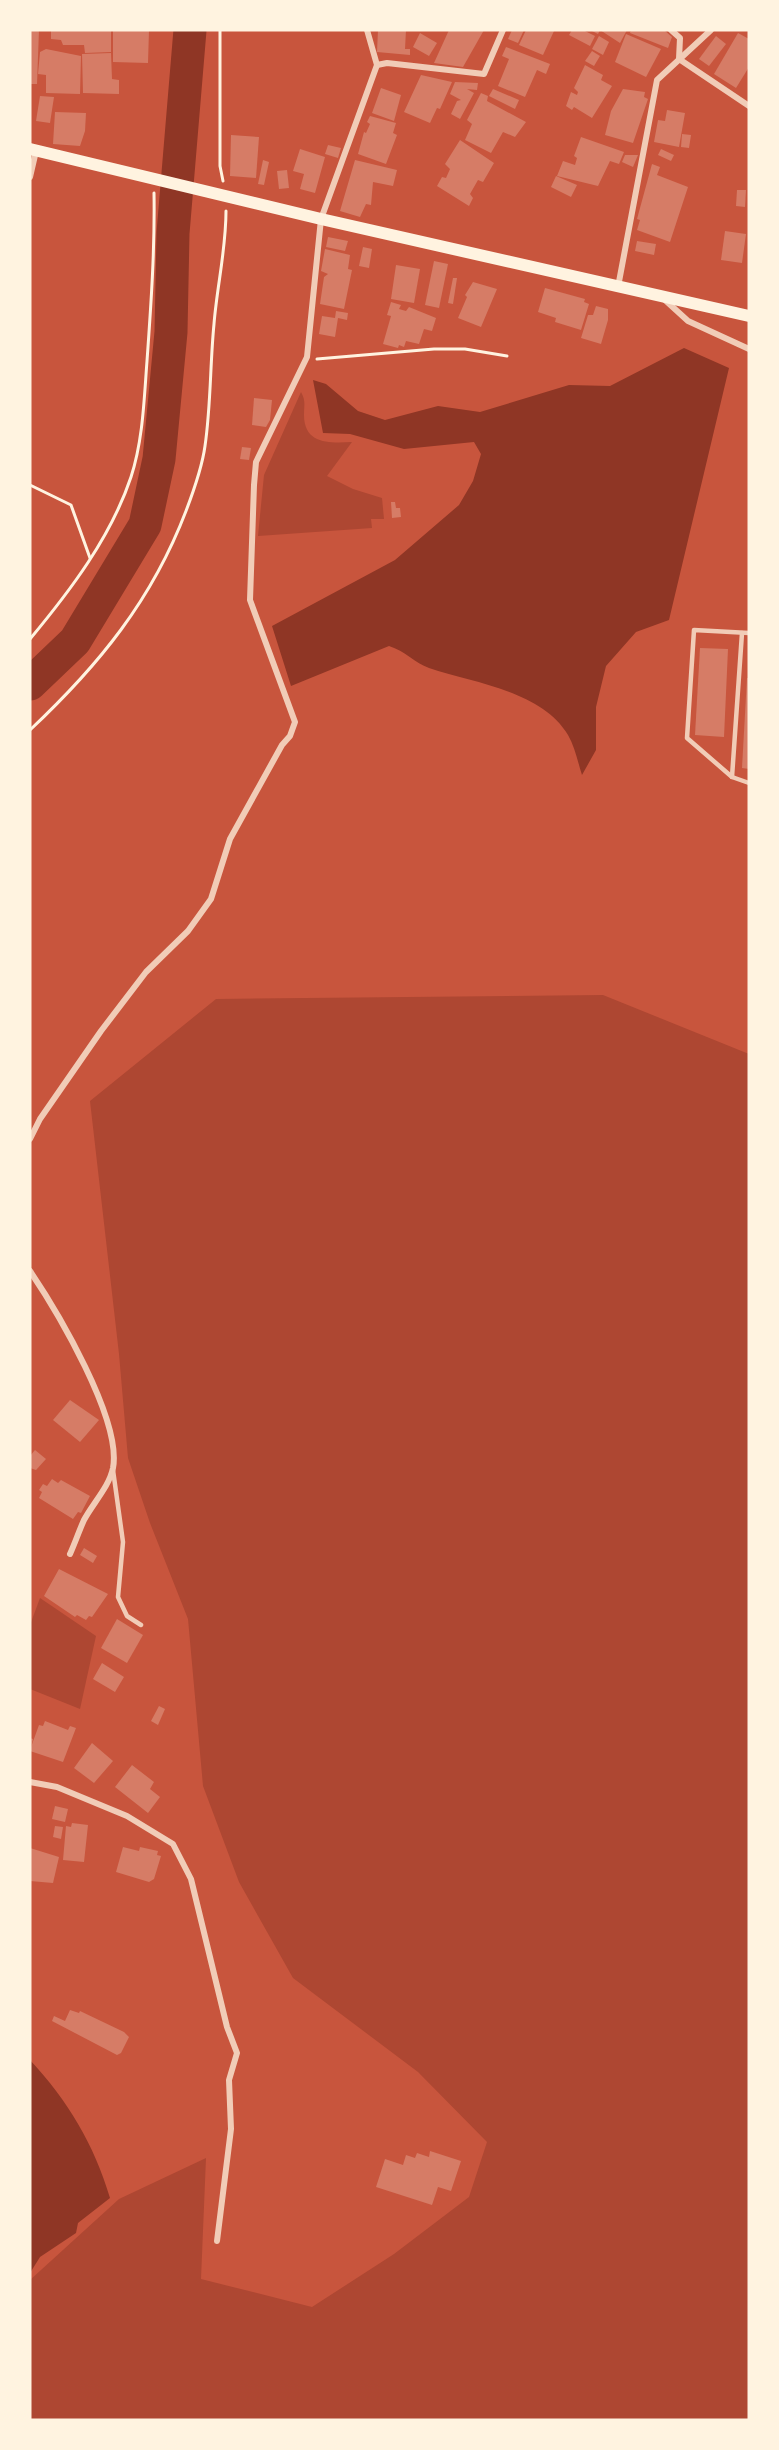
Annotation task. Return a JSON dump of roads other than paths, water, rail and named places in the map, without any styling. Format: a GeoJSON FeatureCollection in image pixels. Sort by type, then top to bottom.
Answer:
{"type":"FeatureCollection","features":[{"type":"Feature","properties":{"kind":"main road"},"geometry":{"type":"LineString","coordinates":[[33,150],[321,219],[749,316]]}},
{"type":"Feature","properties":{"kind":"street"},"geometry":{"type":"LineString","coordinates":[[30,1139],[40,1119],[101,1031],[146,972],[188,931],[211,899],[230,839],[282,746],[290,736],[295,722],[250,600],[256,462],[306,360],[321,219],[377,65],[367,30]]}},
{"type":"Feature","properties":{"kind":"street"},"geometry":{"type":"LineString","coordinates":[[377,65],[387,63],[484,74],[503,30]]}},
{"type":"Feature","properties":{"kind":"street"},"geometry":{"type":"LineString","coordinates":[[671,30],[680,38],[679,59]]}},
{"type":"Feature","properties":{"kind":"street"},"geometry":{"type":"LineString","coordinates":[[618,287],[643,165],[657,80],[711,30]]}},
{"type":"Feature","properties":{"kind":"street"},"geometry":{"type":"LineString","coordinates":[[679,59],[749,106]]}},
{"type":"Feature","properties":{"kind":"street"},"geometry":{"type":"LineString","coordinates":[[30,177],[33,150]]}},
{"type":"Feature","properties":{"kind":"street"},"geometry":{"type":"LineString","coordinates":[[662,296],[688,321],[749,349]]}},
{"type":"Feature","properties":{"kind":"street"},"geometry":{"type":"LineString","coordinates":[[30,1271],[82,1355],[102,1406],[111,1443],[113,1467],[84,1520],[70,1554]]}},
{"type":"Feature","properties":{"kind":"street"},"geometry":{"type":"LineString","coordinates":[[30,1782],[57,1787],[136,1821],[174,1844],[191,1879],[227,2027],[237,2053],[229,2080],[231,2129],[218,2241]]}},
{"type":"Feature","properties":{"kind":"lane"},"geometry":{"type":"LineString","coordinates":[[749,633],[694,630],[687,738],[732,777],[749,783]]}},
{"type":"Feature","properties":{"kind":"lane"},"geometry":{"type":"LineString","coordinates":[[732,777],[742,633]]}},
{"type":"Feature","properties":{"kind":"lane"},"geometry":{"type":"LineString","coordinates":[[113,1467],[123,1542],[118,1598],[127,1616],[141,1625]]}},
{"type":"Feature","properties":{"kind":"waterway"},"geometry":{"type":"LineString","coordinates":[[30,684],[75,641],[145,525],[159,459],[171,332],[173,233],[190,30]]}}]}
